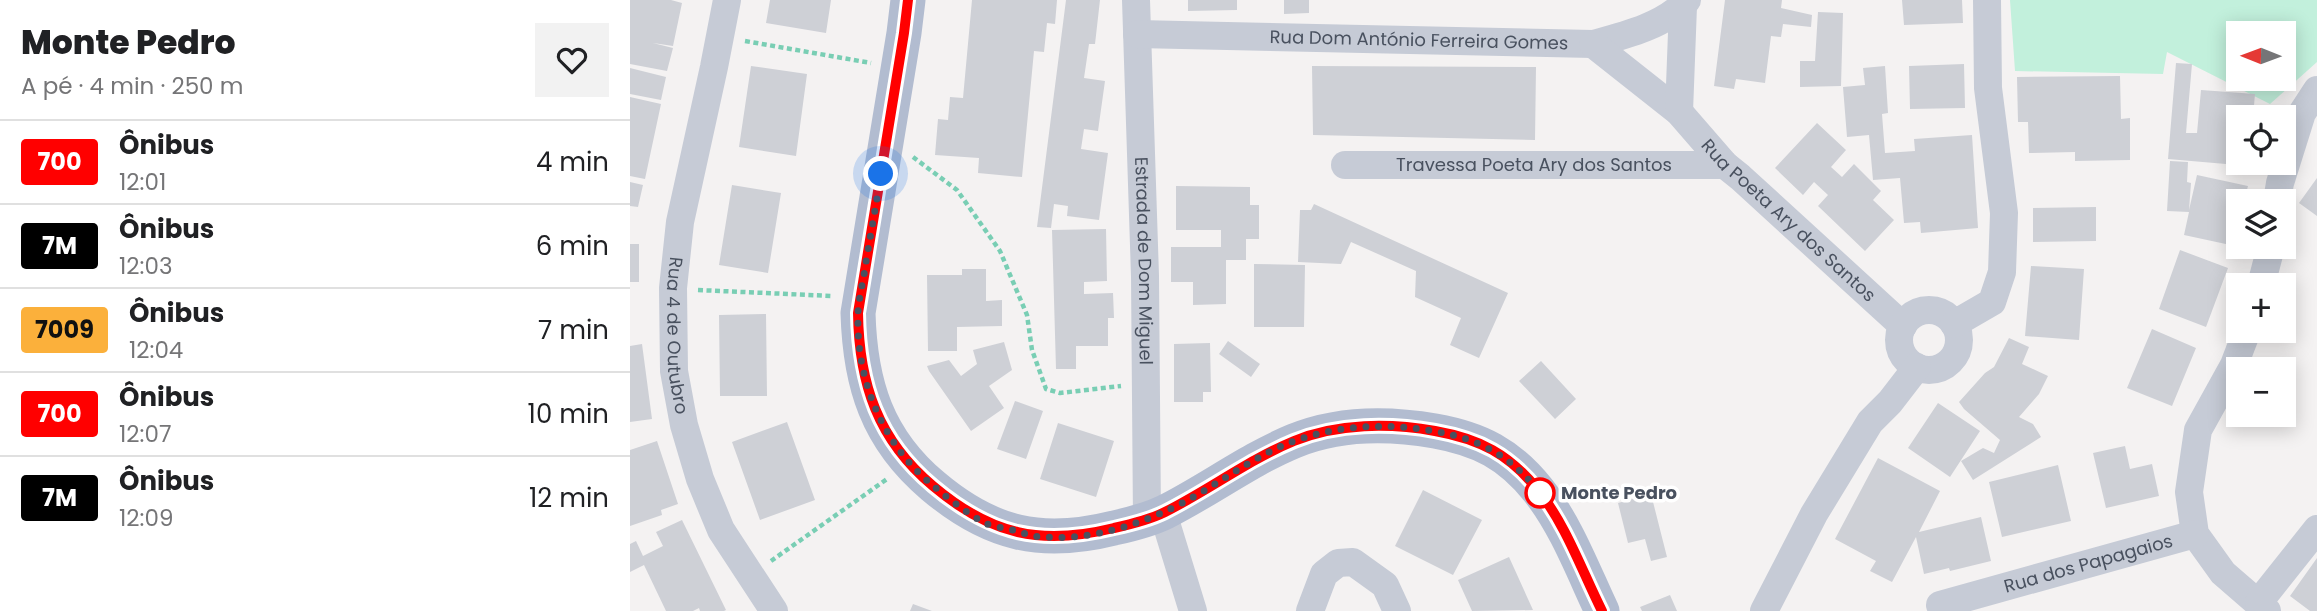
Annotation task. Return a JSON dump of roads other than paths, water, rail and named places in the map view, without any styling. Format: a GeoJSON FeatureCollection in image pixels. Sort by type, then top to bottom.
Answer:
{"type":"FeatureCollection","features":[{"type":"Feature","properties":{"kind":"main road"},"geometry":{"type":"LineString","coordinates":[[908,0],[858,313],[859,344],[870,395],[880,422],[890,440],[924,479],[988,524],[1043,537],[1085,536],[1155,516],[1239,468],[1297,440],[1337,430],[1370,426],[1415,428],[1451,434],[1496,451],[1518,468],[1537,489],[1554,512],[1602,611]]}},
{"type":"Feature","properties":{"kind":"street","name":"Rua 4 de Outubro"},"geometry":{"type":"LineString","coordinates":[[727,0],[715,67],[680,222],[673,288],[674,370],[684,425],[700,478],[722,530],[774,611]]}},
{"type":"Feature","properties":{"kind":"street","name":"Estrada de Dom Miguel"},"geometry":{"type":"LineString","coordinates":[[1136,0],[1146,382],[1155,516],[1193,611]]}},
{"type":"Feature","properties":{"kind":"street"},"geometry":{"type":"LineString","coordinates":[[1954,324],[1992,302],[2002,272],[2004,213],[1988,88],[1987,0]]}},
{"type":"Feature","properties":{"kind":"street","name":"Rua Dom António Ferreira Gomes"},"geometry":{"type":"LineString","coordinates":[[1137,34],[1593,44],[1634,33],[1685,3]]}},
{"type":"Feature","properties":{"kind":"street"},"geometry":{"type":"LineString","coordinates":[[1679,112],[1685,3]]}},
{"type":"Feature","properties":{"kind":"street","name":"Rua Poeta Ary dos Santos"},"geometry":{"type":"LineString","coordinates":[[1593,44],[1679,112],[1724,165],[1903,326]]}},
{"type":"Feature","properties":{"kind":"street"},"geometry":{"type":"LineString","coordinates":[[2279,189],[2302,113],[2317,90]]}},
{"type":"Feature","properties":{"kind":"street","name":"Travessa Poeta Ary dos Santos"},"geometry":{"type":"LineString","coordinates":[[1345,165],[1724,165]]}},
{"type":"Feature","properties":{"kind":"street"},"geometry":{"type":"LineString","coordinates":[[1928,310],[1938,312],[1954,324],[1959,342],[1957,352],[1944,366],[1935,369],[1917,368],[1908,362],[1900,345],[1903,326],[1909,318],[1928,310]]}},
{"type":"Feature","properties":{"kind":"street"},"geometry":{"type":"LineString","coordinates":[[2242,343],[2234,365],[2198,430],[2189,492],[2195,534],[2223,573],[2263,606],[2317,528]]}},
{"type":"Feature","properties":{"kind":"street"},"geometry":{"type":"LineString","coordinates":[[1764,611],[1814,514],[1870,422],[1917,368]]}},
{"type":"Feature","properties":{"kind":"street","name":"Rua dos Papagaios"},"geometry":{"type":"LineString","coordinates":[[1940,605],[2195,534]]}},
{"type":"Feature","properties":{"kind":"street"},"geometry":{"type":"LineString","coordinates":[[1311,611],[1324,574],[1338,563],[1353,562],[1385,585],[1398,611]]}},
{"type":"Feature","properties":{"kind":"place","name":"Monte Pedro"},"geometry":{"type":"Point","coordinates":[1540,493]}}]}
